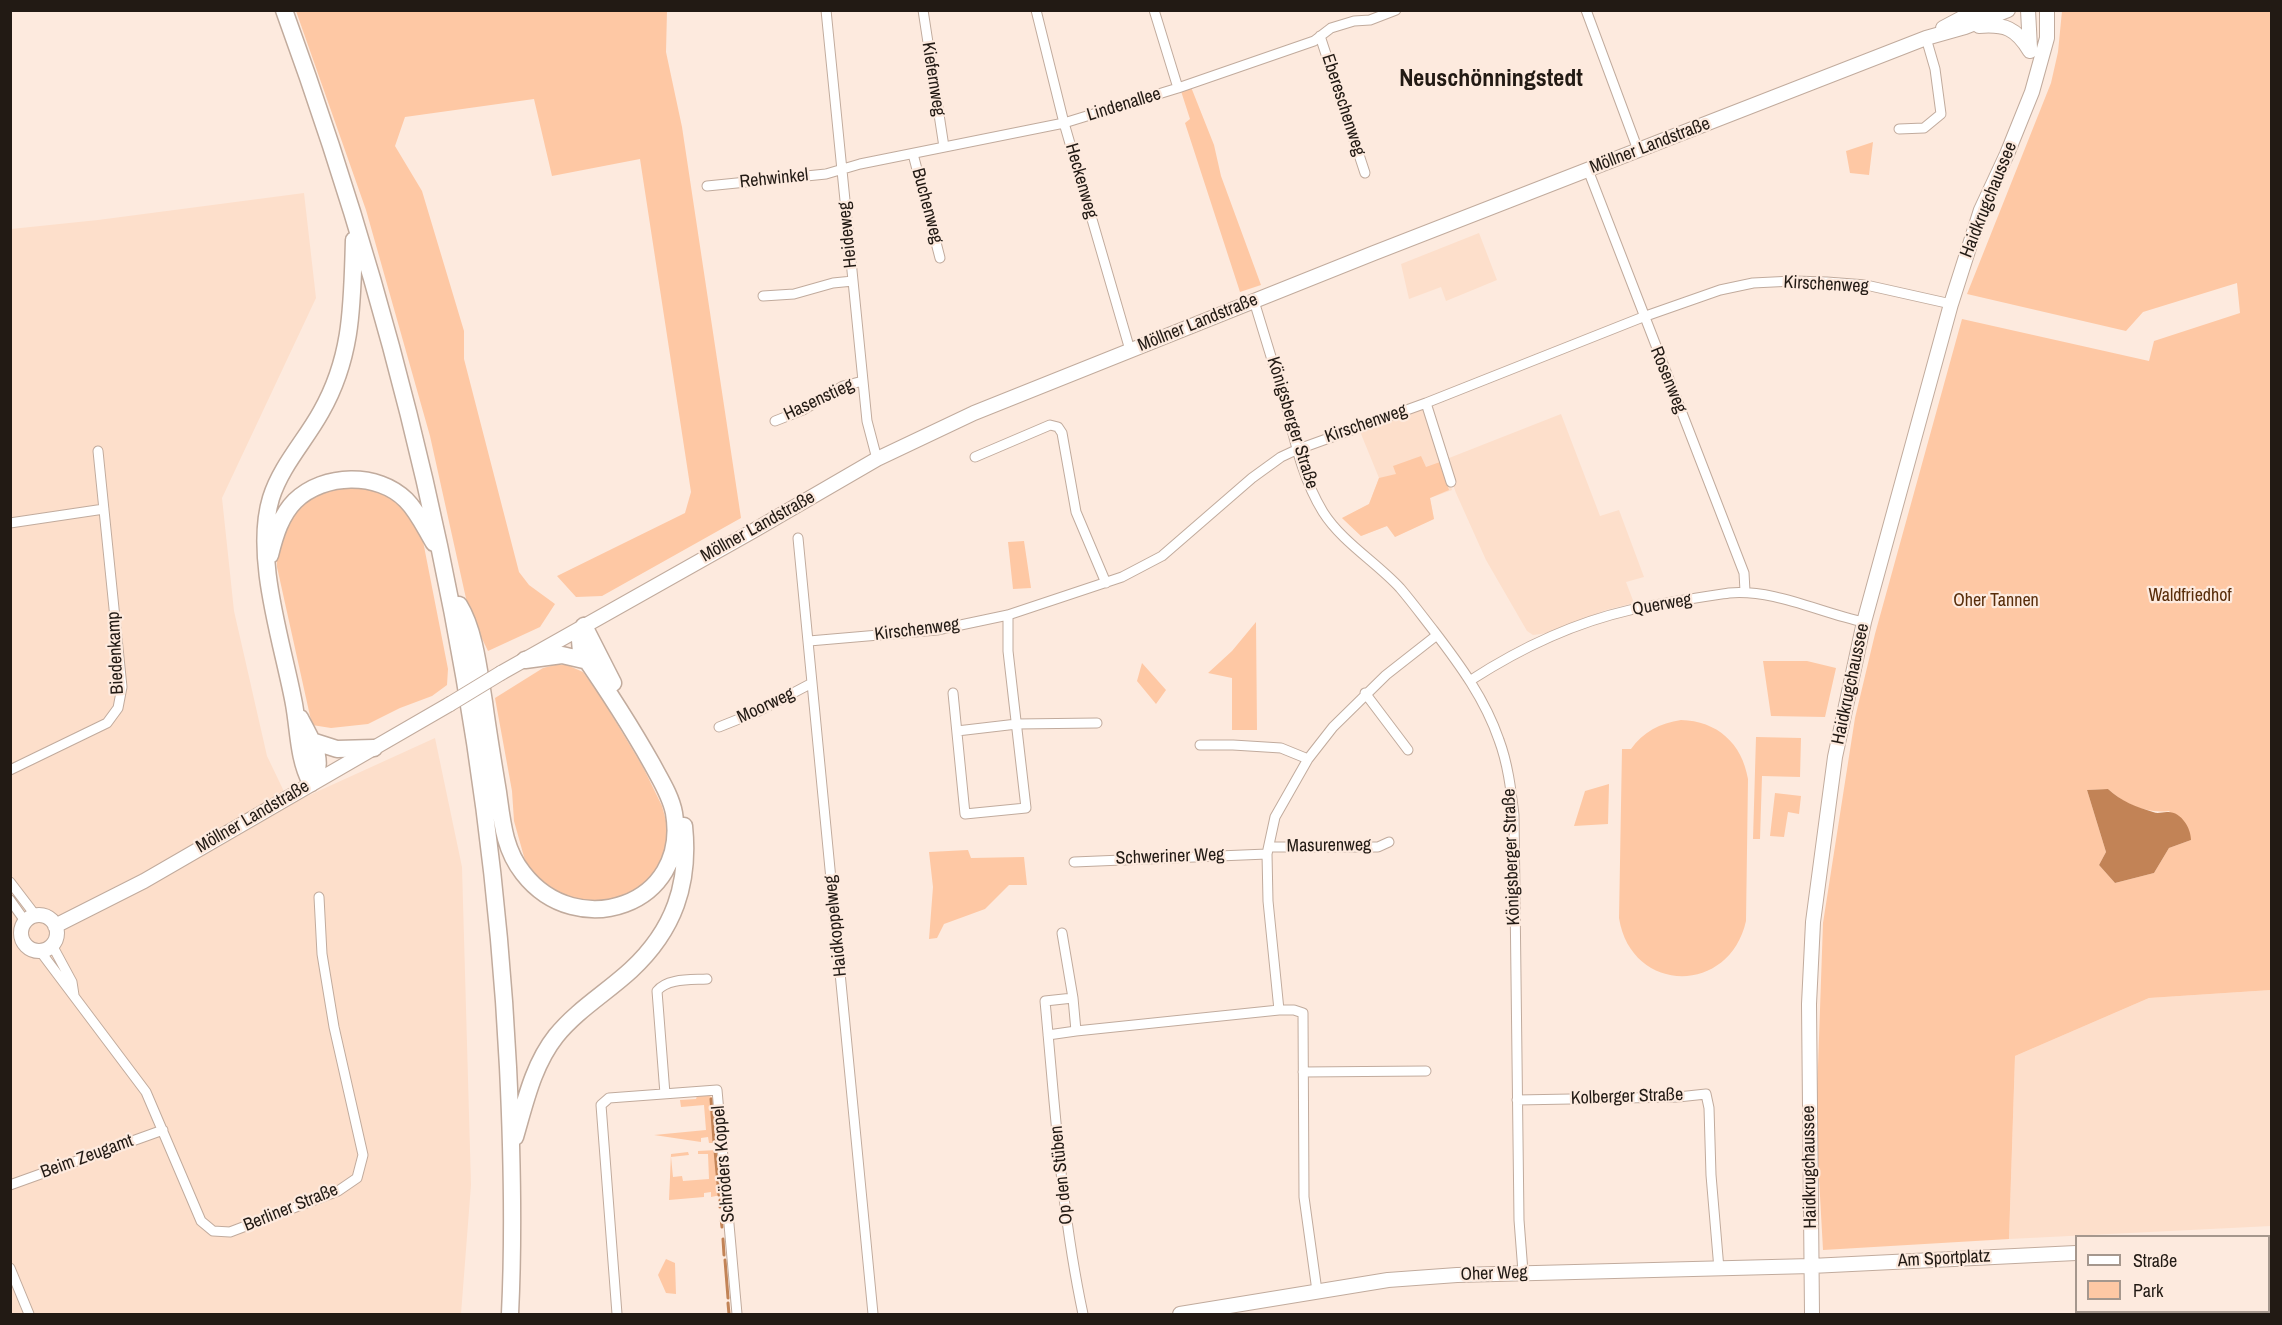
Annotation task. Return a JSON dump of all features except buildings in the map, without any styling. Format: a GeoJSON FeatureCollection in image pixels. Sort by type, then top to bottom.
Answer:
{"type":"FeatureCollection","features":[{"type":"Feature","properties":{"kind":"highway"},"geometry":{"type":"LineString","coordinates":[[284,10],[354,224],[400,380],[463,659],[481,777],[504,993],[511,1153],[510,1314]]}},
{"type":"Feature","properties":{"kind":"highway"},"geometry":{"type":"LineString","coordinates":[[311,783],[302,761],[264,532],[271,497],[280,476],[333,391],[348,343],[353,301],[354,224]]}},
{"type":"Feature","properties":{"kind":"highway"},"geometry":{"type":"LineString","coordinates":[[268,564],[280,523],[295,501],[318,486],[355,479],[376,483],[405,499],[416,512],[441,556]]}},
{"type":"Feature","properties":{"kind":"highway"},"geometry":{"type":"LineString","coordinates":[[448,587],[462,609],[474,649],[502,825],[511,854],[523,874],[548,896],[569,906],[597,910],[610,909],[634,901],[655,885],[669,863],[674,849],[675,824],[674,811],[662,783],[640,742],[579,644],[584,626]]}},
{"type":"Feature","properties":{"kind":"highway"},"geometry":{"type":"LineString","coordinates":[[511,1153],[535,1074],[554,1038],[573,1017],[630,970],[663,933],[676,904],[685,874],[684,825],[671,786],[622,701],[584,626]]}},
{"type":"Feature","properties":{"kind":"highway"},"geometry":{"type":"LineString","coordinates":[[525,660],[562,655],[588,661]]}},
{"type":"Feature","properties":{"kind":"highway"},"geometry":{"type":"LineString","coordinates":[[294,706],[312,741],[319,764],[318,773],[311,783]]}},
{"type":"Feature","properties":{"kind":"highway"},"geometry":{"type":"LineString","coordinates":[[312,741],[337,749],[374,748]]}},
{"type":"Feature","properties":{"kind":"main road","name":"Möllner Landstraße"},"geometry":{"type":"LineString","coordinates":[[1926,38],[1977,10]]}},
{"type":"Feature","properties":{"kind":"main road","name":"Möllner Landstraße"},"geometry":{"type":"LineString","coordinates":[[55,926],[144,881],[877,459],[974,413],[1638,150],[1926,38],[1965,27],[2008,10]]}},
{"type":"Feature","properties":{"kind":"main road"},"geometry":{"type":"LineString","coordinates":[[2028,10],[2030,51],[2036,80]]}},
{"type":"Feature","properties":{"kind":"main road","name":"Haidkrugchaussee"},"geometry":{"type":"LineString","coordinates":[[1812,1314],[1809,1026],[1813,922],[1835,757],[1864,622],[1951,304],[1982,210],[2036,80],[2046,38],[2047,10]]}},
{"type":"Feature","properties":{"kind":"main road"},"geometry":{"type":"LineString","coordinates":[[1965,27],[1990,25],[2005,27],[2019,34],[2030,51]]}},
{"type":"Feature","properties":{"kind":"main road"},"geometry":{"type":"LineString","coordinates":[[47,918],[55,926],[57,936],[46,948],[30,949],[16,943],[21,931],[31,919],[47,918]]}},
{"type":"Feature","properties":{"kind":"main road","name":"Am Sportplatz"},"geometry":{"type":"LineString","coordinates":[[1811,1266],[2075,1253]]}},
{"type":"Feature","properties":{"kind":"main road","name":"Oher Weg"},"geometry":{"type":"LineString","coordinates":[[1180,1314],[1388,1280],[1523,1272],[1811,1266]]}},
{"type":"Feature","properties":{"kind":"street","name":"Heideweg"},"geometry":{"type":"LineString","coordinates":[[826,10],[867,421],[877,459]]}},
{"type":"Feature","properties":{"kind":"street","name":"Kiefernweg"},"geometry":{"type":"LineString","coordinates":[[923,10],[944,147]]}},
{"type":"Feature","properties":{"kind":"street","name":"Heckenweg"},"geometry":{"type":"LineString","coordinates":[[1036,10],[1064,123],[1130,350]]}},
{"type":"Feature","properties":{"kind":"street"},"geometry":{"type":"LineString","coordinates":[[1154,10],[1178,88]]}},
{"type":"Feature","properties":{"kind":"street","name":"Lindenallee"},"geometry":{"type":"LineString","coordinates":[[841,170],[1064,123],[1178,88],[1314,40],[1331,28],[1354,21],[1370,20],[1396,10]]}},
{"type":"Feature","properties":{"kind":"street"},"geometry":{"type":"LineString","coordinates":[[1586,10],[1638,150]]}},
{"type":"Feature","properties":{"kind":"street","name":"Ebereschenweg"},"geometry":{"type":"LineString","coordinates":[[1320,36],[1365,173]]}},
{"type":"Feature","properties":{"kind":"street"},"geometry":{"type":"LineString","coordinates":[[1899,129],[1924,128],[1941,114],[1935,69],[1926,38]]}},
{"type":"Feature","properties":{"kind":"street","name":"Buchenweg"},"geometry":{"type":"LineString","coordinates":[[913,154],[940,258]]}},
{"type":"Feature","properties":{"kind":"street","name":"Rehwinkel"},"geometry":{"type":"LineString","coordinates":[[707,186],[826,174],[841,170]]}},
{"type":"Feature","properties":{"kind":"street","name":"Rosenweg"},"geometry":{"type":"LineString","coordinates":[[1588,170],[1744,573],[1745,591]]}},
{"type":"Feature","properties":{"kind":"street"},"geometry":{"type":"LineString","coordinates":[[764,296],[794,294],[833,283],[853,281]]}},
{"type":"Feature","properties":{"kind":"street","name":"Kirschenweg"},"geometry":{"type":"LineString","coordinates":[[809,641],[937,630],[1008,615],[1106,583],[1162,556],[1252,478],[1281,457],[1426,403],[1643,317],[1720,290],[1753,283],[1793,281],[1866,285],[1951,304]]}},
{"type":"Feature","properties":{"kind":"street","name":"Königsberger Straße"},"geometry":{"type":"LineString","coordinates":[[1254,301],[1284,400],[1296,450],[1307,481],[1325,515],[1353,545],[1400,588],[1437,635],[1471,680],[1488,711],[1500,741],[1509,775],[1514,815],[1519,1220],[1523,1272]]}},
{"type":"Feature","properties":{"kind":"street","name":"Hasenstieg"},"geometry":{"type":"LineString","coordinates":[[775,421],[802,410],[843,386],[863,381]]}},
{"type":"Feature","properties":{"kind":"street"},"geometry":{"type":"LineString","coordinates":[[1426,403],[1451,482]]}},
{"type":"Feature","properties":{"kind":"street"},"geometry":{"type":"LineString","coordinates":[[975,457],[1050,425],[1058,427],[1062,432],[1076,512],[1106,583]]}},
{"type":"Feature","properties":{"kind":"street","name":"Biedenkamp"},"geometry":{"type":"LineString","coordinates":[[10,770],[106,723],[118,708],[122,687],[98,451]]}},
{"type":"Feature","properties":{"kind":"street"},"geometry":{"type":"LineString","coordinates":[[10,523],[104,508]]}},
{"type":"Feature","properties":{"kind":"street","name":"Haidkoppelweg"},"geometry":{"type":"LineString","coordinates":[[798,538],[873,1314]]}},
{"type":"Feature","properties":{"kind":"street","name":"Querweg"},"geometry":{"type":"LineString","coordinates":[[1471,680],[1558,633],[1583,624],[1634,609],[1745,591],[1864,622]]}},
{"type":"Feature","properties":{"kind":"street"},"geometry":{"type":"LineString","coordinates":[[953,693],[965,814],[1026,808],[1008,651],[1008,615]]}},
{"type":"Feature","properties":{"kind":"street"},"geometry":{"type":"LineString","coordinates":[[1278,1010],[1268,901],[1268,850],[1275,817],[1308,759],[1333,727],[1365,693],[1437,635]]}},
{"type":"Feature","properties":{"kind":"street","name":"Moorweg"},"geometry":{"type":"LineString","coordinates":[[719,727],[759,711],[813,683]]}},
{"type":"Feature","properties":{"kind":"street"},"geometry":{"type":"LineString","coordinates":[[1365,693],[1408,750]]}},
{"type":"Feature","properties":{"kind":"street"},"geometry":{"type":"LineString","coordinates":[[957,731],[1017,724],[1097,723]]}},
{"type":"Feature","properties":{"kind":"street"},"geometry":{"type":"LineString","coordinates":[[1200,745],[1281,748],[1308,759]]}},
{"type":"Feature","properties":{"kind":"street","name":"Masurenweg"},"geometry":{"type":"LineString","coordinates":[[1268,850],[1378,847],[1389,842]]}},
{"type":"Feature","properties":{"kind":"street","name":"Schweriner Weg"},"geometry":{"type":"LineString","coordinates":[[1074,862],[1268,850]]}},
{"type":"Feature","properties":{"kind":"street"},"geometry":{"type":"LineString","coordinates":[[10,882],[31,919]]}},
{"type":"Feature","properties":{"kind":"street","name":"Berliner Straße"},"geometry":{"type":"LineString","coordinates":[[46,948],[65,986],[146,1092],[201,1221],[213,1231],[231,1232],[338,1191],[357,1178],[363,1155],[334,1027],[322,954],[319,897]]}},
{"type":"Feature","properties":{"kind":"street"},"geometry":{"type":"LineString","coordinates":[[10,900],[31,919]]}},
{"type":"Feature","properties":{"kind":"street"},"geometry":{"type":"LineString","coordinates":[[1062,933],[1076,1031]]}},
{"type":"Feature","properties":{"kind":"street"},"geometry":{"type":"LineString","coordinates":[[665,1094],[657,991],[669,982],[707,979]]}},
{"type":"Feature","properties":{"kind":"street","name":"Op den Stüben"},"geometry":{"type":"LineString","coordinates":[[1073,998],[1045,1001],[1068,1236],[1083,1314]]}},
{"type":"Feature","properties":{"kind":"street"},"geometry":{"type":"LineString","coordinates":[[1048,1035],[1278,1010],[1294,1010],[1303,1013],[1304,1197],[1317,1291]]}},
{"type":"Feature","properties":{"kind":"street"},"geometry":{"type":"LineString","coordinates":[[1303,1072],[1426,1071]]}},
{"type":"Feature","properties":{"kind":"street","name":"Schröders Koppel"},"geometry":{"type":"LineString","coordinates":[[617,1314],[601,1106],[609,1098],[717,1090],[737,1314]]}},
{"type":"Feature","properties":{"kind":"street","name":"Kolberger Straße"},"geometry":{"type":"LineString","coordinates":[[1517,1100],[1678,1097],[1706,1094],[1709,1108],[1711,1174],[1719,1269]]}},
{"type":"Feature","properties":{"kind":"street","name":"Beim Zeugamt"},"geometry":{"type":"LineString","coordinates":[[10,1185],[163,1130]]}},
{"type":"Feature","properties":{"kind":"street"},"geometry":{"type":"LineString","coordinates":[[10,1268],[29,1314]]}},
{"type":"Feature","properties":{"kind":"shaded area"},"geometry":{"type":"Polygon","coordinates":[[[304,193],[316,298],[222,498],[234,611],[267,756],[290,804],[435,738],[462,867],[471,1185],[461,1314],[11,1314],[11,229],[304,193]]]}},
{"type":"Feature","properties":{"kind":"shaded area"},"geometry":{"type":"Polygon","coordinates":[[[1479,233],[1497,280],[1446,301],[1441,287],[1409,299],[1401,264],[1479,233]]]}},
{"type":"Feature","properties":{"kind":"shaded area"},"geometry":{"type":"Polygon","coordinates":[[[1425,405],[1452,490],[1430,498],[1434,519],[1395,537],[1387,526],[1361,536],[1342,518],[1369,504],[1379,478],[1359,429],[1425,405]]]}},
{"type":"Feature","properties":{"kind":"shaded area"},"geometry":{"type":"Polygon","coordinates":[[[1561,414],[1600,516],[1619,510],[1644,577],[1626,582],[1634,603],[1606,610],[1548,633],[1533,635],[1527,631],[1486,560],[1444,460],[1561,414]]]}},
{"type":"Feature","properties":{"kind":"shaded area"},"geometry":{"type":"Polygon","coordinates":[[[2108,789],[2123,800],[2141,808],[2155,813],[2177,814],[2187,826],[2191,840],[2169,848],[2154,873],[2115,883],[2099,865],[2106,852],[2087,790],[2108,789]]]}},
{"type":"Feature","properties":{"kind":"shaded area"},"geometry":{"type":"Polygon","coordinates":[[[2271,990],[2271,1226],[2009,1239],[2015,1056],[2149,998],[2271,990]]]}},
{"type":"Feature","properties":{"kind":"green space"},"geometry":{"type":"Polygon","coordinates":[[[296,11],[667,11],[666,52],[682,127],[741,518],[602,596],[576,597],[557,576],[685,513],[691,492],[640,159],[552,176],[534,99],[405,117],[395,146],[422,191],[464,331],[464,359],[519,572],[529,585],[555,604],[540,627],[488,651],[469,612],[430,436],[366,210],[296,11]]]}},
{"type":"Feature","properties":{"kind":"green space"},"geometry":{"type":"Polygon","coordinates":[[[2062,11],[2271,11],[2271,990],[2149,998],[2015,1056],[2009,1239],[1823,1250],[1816,1124],[1823,923],[1855,718],[1875,634],[1962,319],[2149,361],[2154,341],[2240,313],[2237,283],[2143,312],[2126,331],[1967,294],[2051,83],[2058,52],[2062,11]],[[2108,789],[2087,790],[2106,852],[2099,865],[2115,883],[2154,873],[2169,848],[2191,840],[2169,811],[2144,809],[2108,789]]]}},
{"type":"Feature","properties":{"kind":"green space"},"geometry":{"type":"Polygon","coordinates":[[[1191,87],[1214,145],[1221,176],[1261,285],[1240,292],[1185,123],[1190,119],[1181,91],[1191,87]]]}},
{"type":"Feature","properties":{"kind":"green space"},"geometry":{"type":"Polygon","coordinates":[[[1873,142],[1869,175],[1850,173],[1846,151],[1873,142]]]}},
{"type":"Feature","properties":{"kind":"green space"},"geometry":{"type":"Polygon","coordinates":[[[1421,456],[1426,467],[1440,462],[1449,490],[1430,498],[1434,519],[1395,537],[1387,526],[1361,536],[1342,518],[1369,504],[1379,478],[1396,474],[1393,466],[1421,456]]]}},
{"type":"Feature","properties":{"kind":"green space"},"geometry":{"type":"Polygon","coordinates":[[[343,486],[372,488],[400,502],[412,516],[423,541],[448,669],[447,685],[432,696],[400,708],[368,724],[331,728],[312,725],[277,567],[276,547],[288,518],[316,492],[343,486]]]}},
{"type":"Feature","properties":{"kind":"green space"},"geometry":{"type":"Polygon","coordinates":[[[1024,541],[1031,588],[1013,589],[1008,542],[1024,541]]]}},
{"type":"Feature","properties":{"kind":"green space"},"geometry":{"type":"Polygon","coordinates":[[[1256,622],[1257,730],[1232,730],[1232,678],[1208,673],[1232,651],[1256,622]]]}},
{"type":"Feature","properties":{"kind":"green space"},"geometry":{"type":"Polygon","coordinates":[[[1763,661],[1807,661],[1836,668],[1825,717],[1771,716],[1763,661]]]}},
{"type":"Feature","properties":{"kind":"green space"},"geometry":{"type":"Polygon","coordinates":[[[1142,663],[1166,690],[1156,704],[1137,681],[1142,663]]]}},
{"type":"Feature","properties":{"kind":"green space"},"geometry":{"type":"Polygon","coordinates":[[[567,665],[583,672],[601,697],[643,767],[662,806],[668,828],[665,849],[657,871],[646,883],[623,898],[603,903],[565,898],[539,880],[526,864],[514,821],[512,791],[495,698],[543,668],[567,665]]]}},
{"type":"Feature","properties":{"kind":"green space"},"geometry":{"type":"Polygon","coordinates":[[[1681,720],[1706,725],[1726,736],[1740,755],[1748,779],[1746,921],[1736,946],[1721,963],[1702,973],[1681,976],[1660,972],[1642,961],[1627,943],[1619,918],[1622,749],[1631,749],[1647,733],[1659,726],[1681,720]]]}},
{"type":"Feature","properties":{"kind":"green space"},"geometry":{"type":"Polygon","coordinates":[[[1756,737],[1801,738],[1800,777],[1762,776],[1760,839],[1753,839],[1756,737]]]}},
{"type":"Feature","properties":{"kind":"green space"},"geometry":{"type":"Polygon","coordinates":[[[1609,784],[1608,824],[1574,826],[1585,791],[1609,784]]]}},
{"type":"Feature","properties":{"kind":"green space"},"geometry":{"type":"Polygon","coordinates":[[[1775,793],[1801,796],[1799,814],[1788,812],[1784,837],[1770,836],[1775,793]]]}},
{"type":"Feature","properties":{"kind":"green space"},"geometry":{"type":"Polygon","coordinates":[[[968,850],[971,858],[1024,857],[1027,885],[1009,885],[985,909],[944,924],[937,938],[929,939],[933,887],[929,852],[968,850]]]}},
{"type":"Feature","properties":{"kind":"green space"},"geometry":{"type":"Polygon","coordinates":[[[708,1095],[713,1098],[717,1106],[714,1110],[716,1143],[709,1143],[708,1137],[701,1138],[701,1142],[654,1135],[706,1130],[704,1105],[681,1107],[680,1100],[696,1099],[697,1096],[708,1095]]]}},
{"type":"Feature","properties":{"kind":"green space"},"geometry":{"type":"Polygon","coordinates":[[[717,1150],[721,1195],[711,1197],[711,1192],[704,1193],[704,1197],[669,1200],[671,1154],[688,1152],[689,1155],[671,1157],[673,1177],[682,1176],[683,1181],[709,1179],[708,1154],[698,1154],[698,1151],[717,1150]]]}},
{"type":"Feature","properties":{"kind":"green space"},"geometry":{"type":"Polygon","coordinates":[[[666,1259],[675,1263],[676,1294],[666,1293],[658,1275],[666,1259]]]}},
{"type":"Feature","properties":{"kind":"waterway"},"geometry":{"type":"LineString","coordinates":[[711,1099],[714,1142]]}},
{"type":"Feature","properties":{"kind":"waterway"},"geometry":{"type":"LineString","coordinates":[[715,1150],[719,1195]]}},
{"type":"Feature","properties":{"kind":"waterway"},"geometry":{"type":"LineString","coordinates":[[720,1200],[720,1207]]}},
{"type":"Feature","properties":{"kind":"waterway"},"geometry":{"type":"LineString","coordinates":[[721,1218],[722,1227]]}},
{"type":"Feature","properties":{"kind":"waterway"},"geometry":{"type":"LineString","coordinates":[[723,1239],[724,1255]]}},
{"type":"Feature","properties":{"kind":"waterway"},"geometry":{"type":"LineString","coordinates":[[725,1260],[728,1298]]}},
{"type":"Feature","properties":{"kind":"waterway"},"geometry":{"type":"LineString","coordinates":[[728,1303],[729,1314]]}},
{"type":"Feature","properties":{"kind":"district","name":"Neuschönningstedt"},"geometry":{"type":"Point","coordinates":[1491,80]}},
{"type":"Feature","properties":{"kind":"park label","name":"Waldfriedhof"},"geometry":{"type":"Point","coordinates":[2190,596]}},
{"type":"Feature","properties":{"kind":"park label","name":"Oher Tannen"},"geometry":{"type":"Point","coordinates":[1996,601]}}]}
